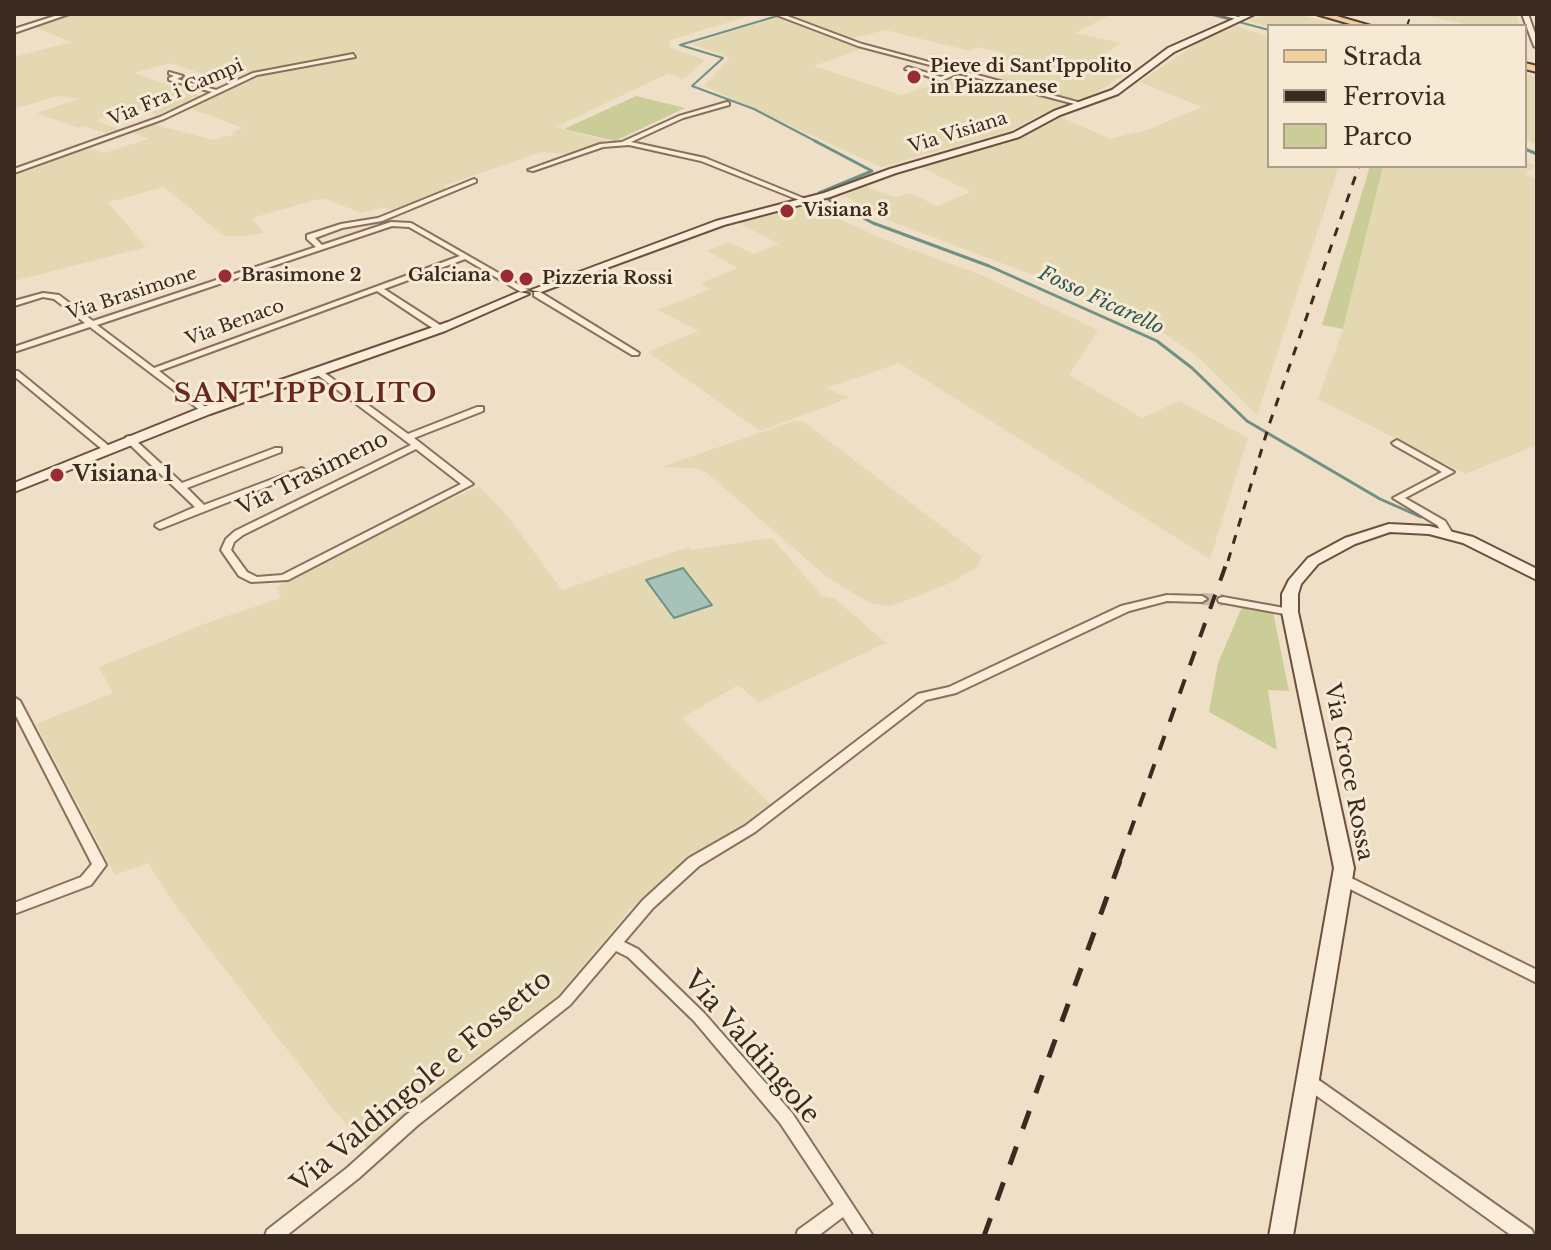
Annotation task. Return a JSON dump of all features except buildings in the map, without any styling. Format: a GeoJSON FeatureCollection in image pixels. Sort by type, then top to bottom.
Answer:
{"type":"FeatureCollection","features":[{"type":"Feature","properties":{"kind":"main road"},"geometry":{"type":"LineString","coordinates":[[1308,14],[1347,24]]}},
{"type":"Feature","properties":{"kind":"main road"},"geometry":{"type":"LineString","coordinates":[[1320,14],[1359,24]]}},
{"type":"Feature","properties":{"kind":"street"},"geometry":{"type":"LineString","coordinates":[[14,31],[66,14]]}},
{"type":"Feature","properties":{"kind":"street"},"geometry":{"type":"LineString","coordinates":[[777,14],[860,45],[1082,104]]}},
{"type":"Feature","properties":{"kind":"street"},"geometry":{"type":"LineString","coordinates":[[1221,14],[1237,19]]}},
{"type":"Feature","properties":{"kind":"street","name":"Via Visiana"},"geometry":{"type":"LineString","coordinates":[[14,488],[129,439],[383,348],[420,338],[442,326],[530,292],[720,223],[806,201],[1016,135],[1057,113],[1115,92],[1171,50],[1251,14]]}},
{"type":"Feature","properties":{"kind":"street"},"geometry":{"type":"LineString","coordinates":[[1525,14],[1537,46]]}},
{"type":"Feature","properties":{"kind":"street","name":"Via Fra i Campi"},"geometry":{"type":"LineString","coordinates":[[14,171],[162,118],[214,91],[267,71],[353,56]]}},
{"type":"Feature","properties":{"kind":"street"},"geometry":{"type":"LineString","coordinates":[[926,63],[908,69],[941,79],[958,71]]}},
{"type":"Feature","properties":{"kind":"street"},"geometry":{"type":"LineString","coordinates":[[171,73],[180,76],[171,79],[214,91]]}},
{"type":"Feature","properties":{"kind":"street"},"geometry":{"type":"LineString","coordinates":[[531,170],[602,145],[625,142],[681,117],[727,104]]}},
{"type":"Feature","properties":{"kind":"street"},"geometry":{"type":"LineString","coordinates":[[625,142],[697,157],[806,201]]}},
{"type":"Feature","properties":{"kind":"street"},"geometry":{"type":"LineString","coordinates":[[322,248],[310,237],[341,226],[380,220],[474,181]]}},
{"type":"Feature","properties":{"kind":"street","name":"Via Brasimone"},"geometry":{"type":"LineString","coordinates":[[14,350],[387,225],[402,224],[414,227],[635,353]]}},
{"type":"Feature","properties":{"kind":"street","name":"Via Benaco"},"geometry":{"type":"LineString","coordinates":[[152,371],[464,257]]}},
{"type":"Feature","properties":{"kind":"street"},"geometry":{"type":"LineString","coordinates":[[377,288],[442,326]]}},
{"type":"Feature","properties":{"kind":"street"},"geometry":{"type":"LineString","coordinates":[[14,304],[53,295],[205,411]]}},
{"type":"Feature","properties":{"kind":"street"},"geometry":{"type":"LineString","coordinates":[[318,371],[417,445]]}},
{"type":"Feature","properties":{"kind":"street"},"geometry":{"type":"LineString","coordinates":[[15,373],[106,448]]}},
{"type":"Feature","properties":{"kind":"street"},"geometry":{"type":"LineString","coordinates":[[407,438],[480,409]]}},
{"type":"Feature","properties":{"kind":"street"},"geometry":{"type":"LineString","coordinates":[[129,439],[181,487],[202,508],[200,510]]}},
{"type":"Feature","properties":{"kind":"street"},"geometry":{"type":"LineString","coordinates":[[1397,443],[1449,472],[1398,498],[1441,523],[1448,534]]}},
{"type":"Feature","properties":{"kind":"street","name":"Via Trasimeno"},"geometry":{"type":"LineString","coordinates":[[417,445],[468,484],[284,578],[255,580],[243,574],[226,550],[239,533],[417,445]]}},
{"type":"Feature","properties":{"kind":"street"},"geometry":{"type":"LineString","coordinates":[[181,487],[278,450]]}},
{"type":"Feature","properties":{"kind":"street"},"geometry":{"type":"LineString","coordinates":[[160,526],[302,471]]}},
{"type":"Feature","properties":{"kind":"street","name":"Via Croce Rossa"},"geometry":{"type":"LineString","coordinates":[[1281,1236],[1343,879],[1336,820],[1290,612],[1290,594],[1301,573],[1313,561],[1350,541],[1389,528],[1448,534],[1482,546],[1537,575]]}},
{"type":"Feature","properties":{"kind":"street","name":"Via Valdingole e Fossetto"},"geometry":{"type":"LineString","coordinates":[[273,1236],[353,1173],[412,1120],[565,1001],[648,904],[694,862],[750,829],[922,697],[952,690],[1125,608],[1167,598],[1202,599]]}},
{"type":"Feature","properties":{"kind":"street"},"geometry":{"type":"LineString","coordinates":[[1223,600],[1290,612]]}},
{"type":"Feature","properties":{"kind":"street"},"geometry":{"type":"LineString","coordinates":[[14,701],[99,865],[86,881],[14,909]]}},
{"type":"Feature","properties":{"kind":"street"},"geometry":{"type":"LineString","coordinates":[[1343,879],[1537,977]]}},
{"type":"Feature","properties":{"kind":"street","name":"Via Valdingole"},"geometry":{"type":"LineString","coordinates":[[614,943],[633,953],[699,1017],[786,1118],[865,1236]]}},
{"type":"Feature","properties":{"kind":"street"},"geometry":{"type":"LineString","coordinates":[[1308,1081],[1526,1236]]}},
{"type":"Feature","properties":{"kind":"street"},"geometry":{"type":"LineString","coordinates":[[804,1236],[843,1207]]}},
{"type":"Feature","properties":{"kind":"shaded area"},"geometry":{"type":"Polygon","coordinates":[[[71,14],[756,14],[670,40],[669,47],[705,60],[682,80],[669,73],[556,127],[607,141],[566,154],[541,152],[443,186],[452,191],[395,211],[383,207],[361,213],[323,198],[252,218],[263,233],[244,236],[224,236],[164,187],[108,202],[146,247],[14,281],[14,176],[90,148],[104,153],[148,139],[133,132],[153,124],[213,140],[235,134],[232,132],[243,128],[181,105],[157,115],[126,106],[105,112],[110,115],[96,121],[121,130],[110,134],[84,126],[78,128],[37,113],[78,99],[58,96],[14,109],[14,57],[71,42],[35,27],[71,14]],[[170,63],[134,73],[206,98],[236,85],[170,63]]]}},
{"type":"Feature","properties":{"kind":"shaded area"},"geometry":{"type":"Polygon","coordinates":[[[787,14],[1112,14],[1075,33],[1122,43],[1099,57],[1121,62],[1109,71],[1124,75],[1087,98],[1074,99],[1006,132],[881,167],[704,86],[730,58],[692,44],[787,14]],[[885,30],[850,39],[869,46],[814,66],[901,95],[963,75],[990,82],[1024,63],[998,58],[1005,53],[978,47],[970,51],[885,30]]]}},
{"type":"Feature","properties":{"kind":"shaded area"},"geometry":{"type":"Polygon","coordinates":[[[1271,14],[1295,14],[1335,24],[1267,26],[1246,20],[1271,14]]]}},
{"type":"Feature","properties":{"kind":"shaded area"},"geometry":{"type":"Polygon","coordinates":[[[1516,14],[1519,24],[1463,24],[1423,15],[1516,14]]]}},
{"type":"Feature","properties":{"kind":"shaded area"},"geometry":{"type":"Polygon","coordinates":[[[1237,26],[1267,36],[1267,168],[1338,168],[1257,415],[1197,356],[1162,332],[1049,281],[885,219],[844,195],[865,186],[894,197],[910,193],[937,206],[971,192],[919,166],[1022,135],[1057,115],[1110,139],[1150,129],[1202,107],[1140,82],[1203,39],[1237,26]]]}},
{"type":"Feature","properties":{"kind":"shaded area"},"geometry":{"type":"Polygon","coordinates":[[[1527,74],[1537,77],[1537,145],[1527,140],[1527,74]]]}},
{"type":"Feature","properties":{"kind":"shaded area"},"geometry":{"type":"Polygon","coordinates":[[[1527,162],[1536,166],[1525,174],[1537,179],[1537,445],[1465,474],[1318,399],[1343,329],[1383,168],[1527,168],[1527,162]]]}},
{"type":"Feature","properties":{"kind":"shaded area"},"geometry":{"type":"Polygon","coordinates":[[[807,204],[883,239],[984,276],[1098,330],[1069,375],[1142,418],[1179,401],[1248,438],[1210,559],[899,363],[826,388],[849,398],[760,431],[648,352],[699,331],[658,310],[710,289],[701,283],[737,268],[707,251],[727,242],[754,254],[779,244],[737,222],[807,204]]]}},
{"type":"Feature","properties":{"kind":"shaded area"},"geometry":{"type":"Polygon","coordinates":[[[794,421],[802,421],[981,556],[979,566],[948,584],[900,603],[889,606],[868,602],[827,577],[707,473],[694,468],[661,467],[794,421]]]}},
{"type":"Feature","properties":{"kind":"shaded area"},"geometry":{"type":"Polygon","coordinates":[[[479,486],[509,518],[562,590],[689,547],[691,550],[772,538],[822,596],[835,599],[886,643],[759,702],[738,685],[682,718],[773,807],[696,856],[629,910],[562,991],[524,1026],[367,1148],[172,901],[148,863],[115,875],[36,724],[113,693],[99,667],[204,624],[281,598],[277,587],[403,521],[479,486]]]}},
{"type":"Feature","properties":{"kind":"shaded area"},"geometry":{"type":"Polygon","coordinates":[[[683,568],[712,605],[674,618],[646,580],[683,568]]]}},
{"type":"Feature","properties":{"kind":"green space"},"geometry":{"type":"Polygon","coordinates":[[[636,96],[685,108],[615,141],[564,129],[636,96]]]}},
{"type":"Feature","properties":{"kind":"green space"},"geometry":{"type":"Polygon","coordinates":[[[1369,168],[1383,168],[1343,329],[1322,325],[1369,168]]]}},
{"type":"Feature","properties":{"kind":"green space"},"geometry":{"type":"Polygon","coordinates":[[[1242,607],[1273,612],[1289,691],[1268,690],[1277,750],[1209,712],[1218,663],[1242,607]]]}},
{"type":"Feature","properties":{"kind":"waterway","name":"Fosso Ficarello"},"geometry":{"type":"LineString","coordinates":[[771,14],[777,16],[680,45],[723,58],[692,86],[754,109],[819,143]]}},
{"type":"Feature","properties":{"kind":"waterway"},"geometry":{"type":"LineString","coordinates":[[1209,14],[1267,29]]}},
{"type":"Feature","properties":{"kind":"waterway","name":"Fosso Ficarello"},"geometry":{"type":"LineString","coordinates":[[815,141],[872,171],[819,193]]}},
{"type":"Feature","properties":{"kind":"waterway"},"geometry":{"type":"LineString","coordinates":[[1527,150],[1537,154]]}},
{"type":"Feature","properties":{"kind":"waterway","name":"Fosso Ficarello"},"geometry":{"type":"LineString","coordinates":[[829,200],[873,223],[989,266],[1157,341],[1192,368],[1247,421],[1380,499],[1421,517]]}},
{"type":"Feature","properties":{"kind":"tunnel"},"geometry":{"type":"LineString","coordinates":[[1202,599],[1223,600]]}},
{"type":"Feature","properties":{"kind":"railway"},"geometry":{"type":"LineString","coordinates":[[1408,24],[1411,14]]}},
{"type":"Feature","properties":{"kind":"railway"},"geometry":{"type":"LineString","coordinates":[[1228,561],[1269,425],[1358,168]]}},
{"type":"Feature","properties":{"kind":"railway"},"geometry":{"type":"LineString","coordinates":[[1119,863],[1228,559]]}},
{"type":"Feature","properties":{"kind":"railway"},"geometry":{"type":"LineString","coordinates":[[984,1236],[1120,861]]}},
{"type":"Feature","properties":{"kind":"place","name":"Pieve di Sant'Ippolito in Piazzanese"},"geometry":{"type":"Point","coordinates":[914,77]}},
{"type":"Feature","properties":{"kind":"place","name":"Visiana 3"},"geometry":{"type":"Point","coordinates":[787,211]}},
{"type":"Feature","properties":{"kind":"place","name":"Brasimone 2"},"geometry":{"type":"Point","coordinates":[225,276]}},
{"type":"Feature","properties":{"kind":"place","name":"Galciana"},"geometry":{"type":"Point","coordinates":[507,276]}},
{"type":"Feature","properties":{"kind":"place","name":"Pizzeria Rossi"},"geometry":{"type":"Point","coordinates":[526,279]}},
{"type":"Feature","properties":{"kind":"place","name":"Visiana 1"},"geometry":{"type":"Point","coordinates":[57,475]}},
{"type":"Feature","properties":{"kind":"district","name":"SANT'IPPOLITO"},"geometry":{"type":"Point","coordinates":[306,395]}}]}
